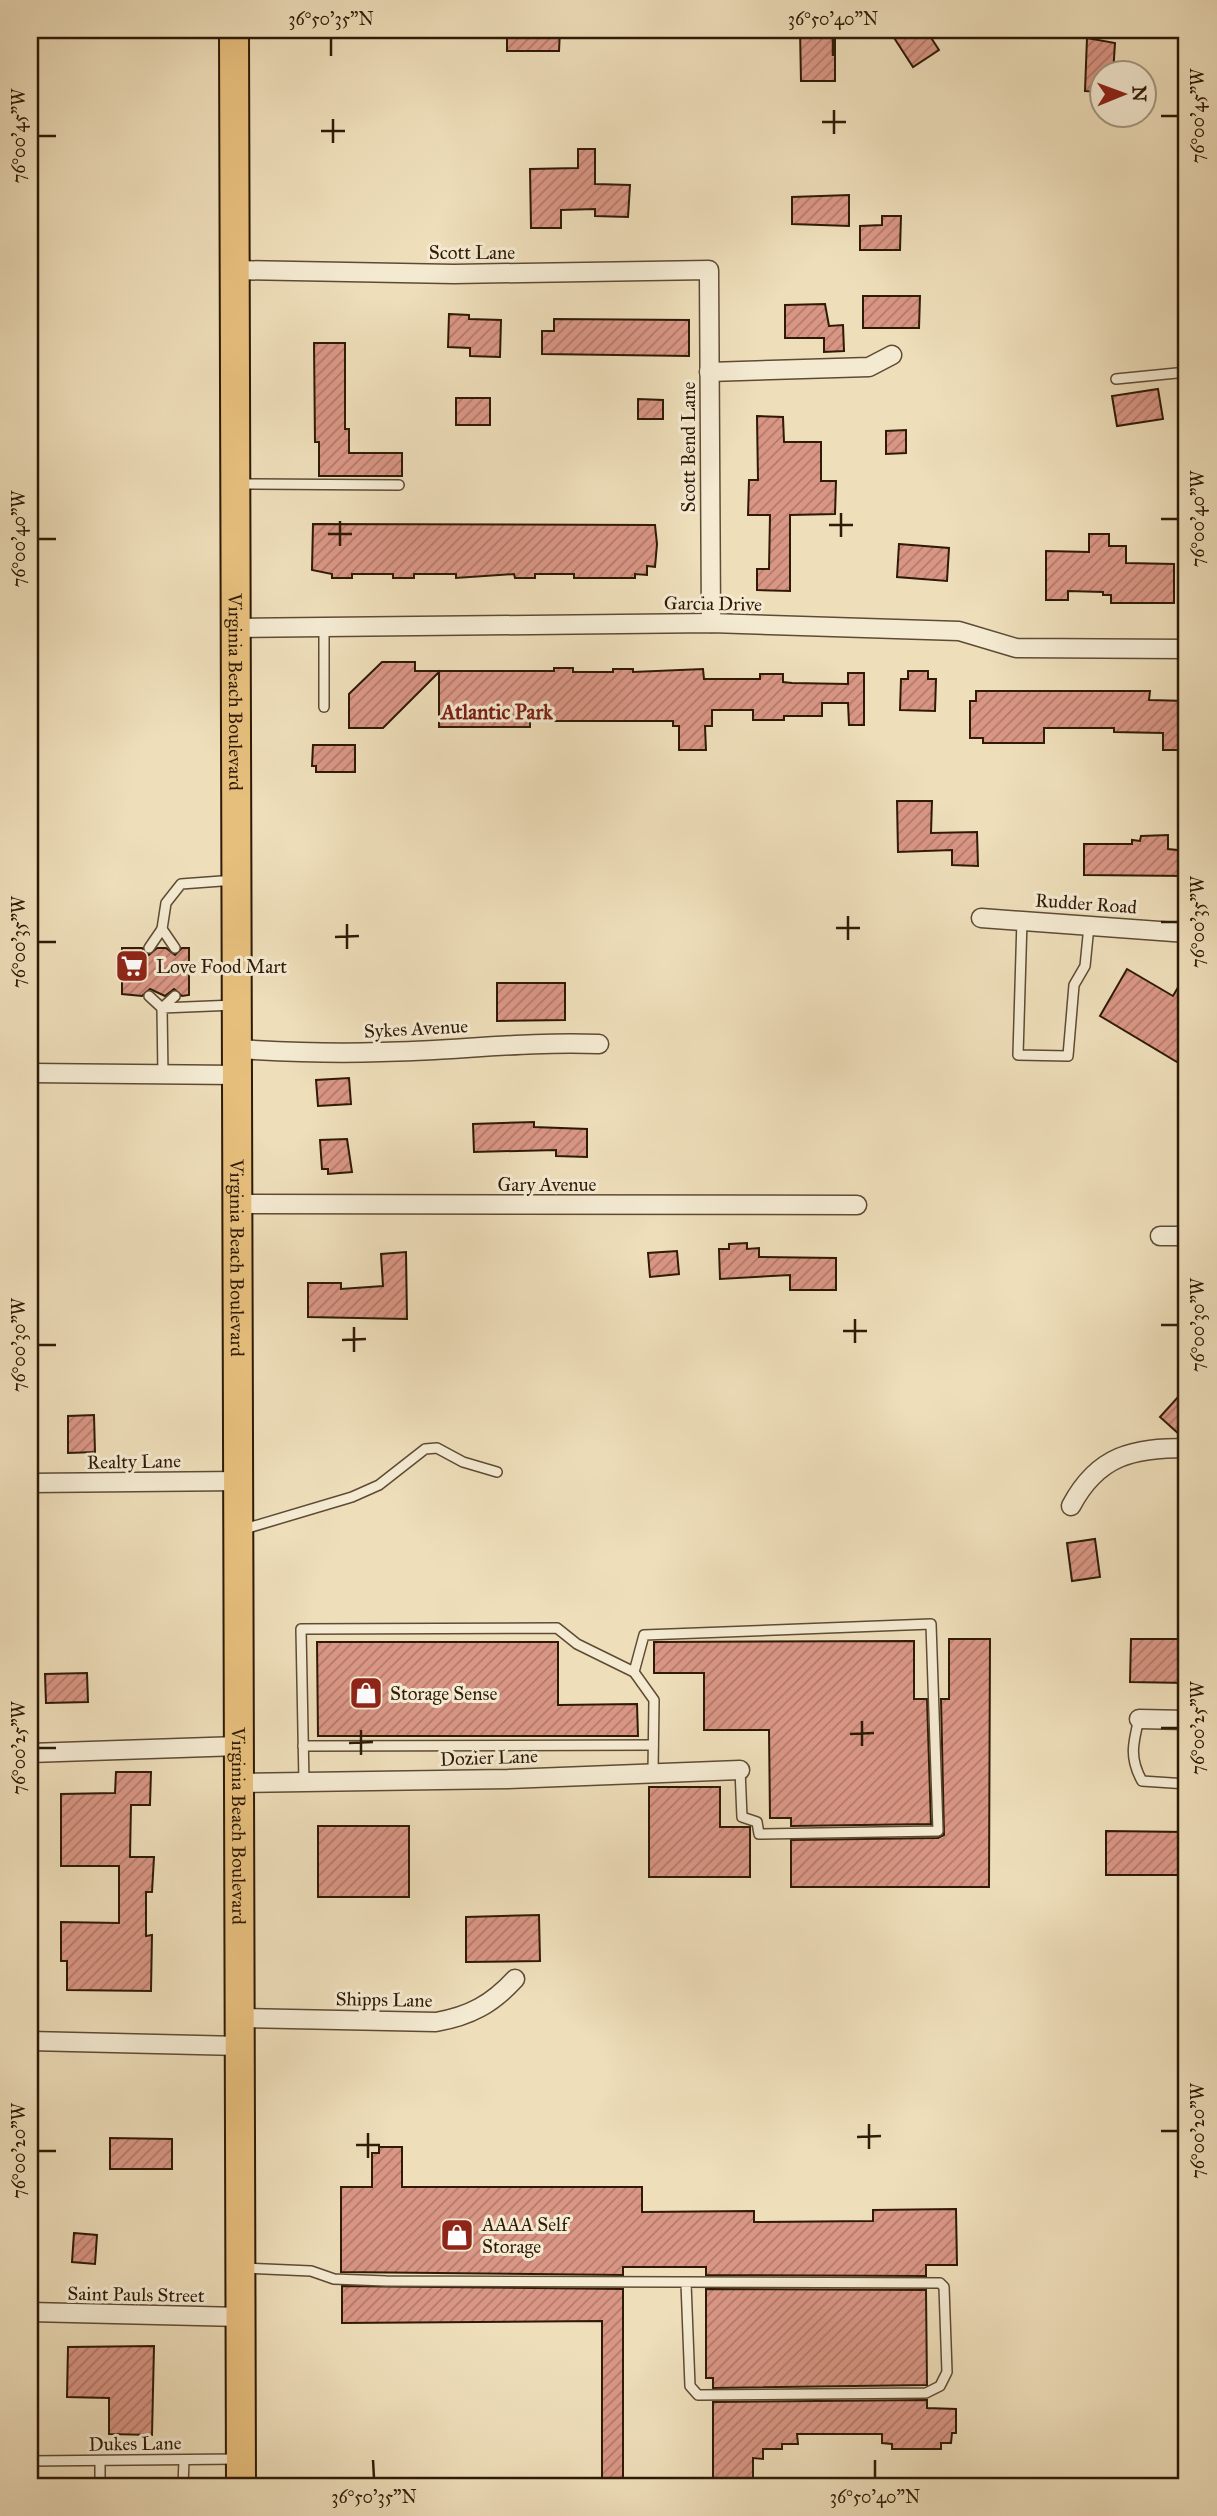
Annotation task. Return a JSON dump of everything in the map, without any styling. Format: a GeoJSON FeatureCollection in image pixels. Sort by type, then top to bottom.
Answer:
{"type":"FeatureCollection","features":[{"type":"Feature","properties":{"kind":"main road","name":"Virginia Beach Boulevard"},"geometry":{"type":"LineString","coordinates":[[234,30],[241,2472]]}},
{"type":"Feature","properties":{"kind":"street","name":"Scott Lane"},"geometry":{"type":"LineString","coordinates":[[235,270],[454,274],[709,270]]}},
{"type":"Feature","properties":{"kind":"street","name":"Scott Bend Lane"},"geometry":{"type":"LineString","coordinates":[[709,270],[710,623]]}},
{"type":"Feature","properties":{"kind":"street"},"geometry":{"type":"LineString","coordinates":[[709,372],[869,367],[892,355]]}},
{"type":"Feature","properties":{"kind":"street","name":"Garcia Drive"},"geometry":{"type":"LineString","coordinates":[[236,628],[710,623],[959,631],[1016,649],[1187,649]]}},
{"type":"Feature","properties":{"kind":"street","name":"Rudder Road"},"geometry":{"type":"LineString","coordinates":[[981,918],[1187,933]]}},
{"type":"Feature","properties":{"kind":"street","name":"Sykes Avenue"},"geometry":{"type":"LineString","coordinates":[[30,1073],[163,1074],[310,1053],[383,1052],[499,1044],[599,1044]]}},
{"type":"Feature","properties":{"kind":"street","name":"Gary Avenue"},"geometry":{"type":"LineString","coordinates":[[238,1204],[857,1205]]}},
{"type":"Feature","properties":{"kind":"street"},"geometry":{"type":"LineString","coordinates":[[1160,1236],[1187,1236]]}},
{"type":"Feature","properties":{"kind":"street"},"geometry":{"type":"LineString","coordinates":[[1071,1506],[1094,1472],[1113,1458],[1162,1448],[1187,1448]]}},
{"type":"Feature","properties":{"kind":"street","name":"Realty Lane"},"geometry":{"type":"LineString","coordinates":[[30,1483],[240,1480]]}},
{"type":"Feature","properties":{"kind":"street"},"geometry":{"type":"LineString","coordinates":[[1139,1719],[1187,1720]]}},
{"type":"Feature","properties":{"kind":"street"},"geometry":{"type":"LineString","coordinates":[[30,1753],[239,1745]]}},
{"type":"Feature","properties":{"kind":"street","name":"Dozier Lane"},"geometry":{"type":"LineString","coordinates":[[239,1783],[508,1779],[740,1770]]}},
{"type":"Feature","properties":{"kind":"street","name":"Shipps Lane"},"geometry":{"type":"LineString","coordinates":[[240,2018],[436,2022],[459,2018],[480,2009],[499,1996],[515,1979]]}},
{"type":"Feature","properties":{"kind":"street"},"geometry":{"type":"LineString","coordinates":[[30,2041],[240,2046]]}},
{"type":"Feature","properties":{"kind":"street","name":"Saint Pauls Street"},"geometry":{"type":"LineString","coordinates":[[30,2312],[241,2317]]}},
{"type":"Feature","properties":{"kind":"lane"},"geometry":{"type":"LineString","coordinates":[[1116,379],[1187,372]]}},
{"type":"Feature","properties":{"kind":"lane"},"geometry":{"type":"LineString","coordinates":[[236,484],[399,485]]}},
{"type":"Feature","properties":{"kind":"lane"},"geometry":{"type":"LineString","coordinates":[[324,625],[324,707]]}},
{"type":"Feature","properties":{"kind":"lane"},"geometry":{"type":"LineString","coordinates":[[149,948],[162,929],[166,903],[181,884],[236,879]]}},
{"type":"Feature","properties":{"kind":"lane"},"geometry":{"type":"LineString","coordinates":[[1021,920],[1018,1055],[1068,1056],[1073,985],[1086,966],[1089,924]]}},
{"type":"Feature","properties":{"kind":"lane"},"geometry":{"type":"LineString","coordinates":[[162,929],[175,948]]}},
{"type":"Feature","properties":{"kind":"lane"},"geometry":{"type":"LineString","coordinates":[[149,996],[162,1008],[237,1005]]}},
{"type":"Feature","properties":{"kind":"lane"},"geometry":{"type":"LineString","coordinates":[[162,1008],[176,996]]}},
{"type":"Feature","properties":{"kind":"lane"},"geometry":{"type":"LineString","coordinates":[[162,1008],[163,1074]]}},
{"type":"Feature","properties":{"kind":"lane"},"geometry":{"type":"LineString","coordinates":[[239,1531],[352,1497],[379,1485],[425,1449],[437,1448],[472,1466],[497,1472]]}},
{"type":"Feature","properties":{"kind":"lane"},"geometry":{"type":"LineString","coordinates":[[634,1672],[644,1635],[931,1624],[938,1831],[759,1834],[757,1822],[742,1817],[740,1770]]}},
{"type":"Feature","properties":{"kind":"lane"},"geometry":{"type":"LineString","coordinates":[[304,1782],[301,1629],[556,1628],[577,1644],[634,1672],[654,1700],[653,1772]]}},
{"type":"Feature","properties":{"kind":"lane"},"geometry":{"type":"LineString","coordinates":[[1139,1719],[1131,1751],[1134,1768],[1142,1781],[1187,1784]]}},
{"type":"Feature","properties":{"kind":"lane"},"geometry":{"type":"LineString","coordinates":[[303,1746],[653,1745]]}},
{"type":"Feature","properties":{"kind":"lane"},"geometry":{"type":"LineString","coordinates":[[241,2268],[311,2271],[334,2280],[940,2283],[944,2287],[947,2372],[940,2386],[926,2393],[698,2395],[690,2386],[686,2283]]}},
{"type":"Feature","properties":{"kind":"lane"},"geometry":{"type":"LineString","coordinates":[[183,2486],[184,2460]]}},
{"type":"Feature","properties":{"kind":"lane","name":"Dukes Lane"},"geometry":{"type":"LineString","coordinates":[[30,2461],[184,2460],[241,2472]]}},
{"type":"Feature","properties":{"kind":"lane"},"geometry":{"type":"LineString","coordinates":[[100,2461],[100,2486]]}},
{"type":"Feature","properties":{"kind":"building"},"geometry":{"type":"Polygon","coordinates":[[[507,30],[560,30],[559,51],[507,51],[507,30]]]}},
{"type":"Feature","properties":{"kind":"building"},"geometry":{"type":"Polygon","coordinates":[[[800,30],[825,30],[825,34],[835,34],[835,81],[801,81],[800,30]]]}},
{"type":"Feature","properties":{"kind":"building"},"geometry":{"type":"Polygon","coordinates":[[[889,30],[926,30],[939,50],[913,67],[889,30]]]}},
{"type":"Feature","properties":{"kind":"building"},"geometry":{"type":"Polygon","coordinates":[[[1087,38],[1115,43],[1114,60],[1088,60],[1088,91],[1085,91],[1087,38]]]}},
{"type":"Feature","properties":{"kind":"building"},"geometry":{"type":"Polygon","coordinates":[[[578,149],[595,149],[595,184],[630,185],[628,217],[595,216],[595,209],[561,210],[561,228],[531,228],[530,169],[578,168],[578,149]]]}},
{"type":"Feature","properties":{"kind":"building"},"geometry":{"type":"Polygon","coordinates":[[[849,195],[849,226],[792,224],[792,197],[849,195]]]}},
{"type":"Feature","properties":{"kind":"building"},"geometry":{"type":"Polygon","coordinates":[[[882,216],[901,216],[900,250],[860,250],[860,226],[882,225],[882,216]]]}},
{"type":"Feature","properties":{"kind":"building"},"geometry":{"type":"Polygon","coordinates":[[[863,296],[920,296],[919,328],[863,328],[863,296]]]}},
{"type":"Feature","properties":{"kind":"building"},"geometry":{"type":"Polygon","coordinates":[[[825,304],[829,326],[843,325],[844,351],[824,352],[824,338],[785,338],[785,305],[825,304]]]}},
{"type":"Feature","properties":{"kind":"building"},"geometry":{"type":"Polygon","coordinates":[[[449,314],[469,315],[469,319],[501,320],[500,357],[470,356],[470,348],[448,347],[449,314]]]}},
{"type":"Feature","properties":{"kind":"building"},"geometry":{"type":"Polygon","coordinates":[[[554,319],[689,320],[689,356],[542,354],[542,331],[554,331],[554,319]]]}},
{"type":"Feature","properties":{"kind":"building"},"geometry":{"type":"Polygon","coordinates":[[[314,343],[345,343],[345,429],[349,429],[349,453],[402,453],[402,476],[319,476],[319,442],[315,442],[314,343]]]}},
{"type":"Feature","properties":{"kind":"building"},"geometry":{"type":"Polygon","coordinates":[[[1158,389],[1163,419],[1117,426],[1112,396],[1158,389]]]}},
{"type":"Feature","properties":{"kind":"building"},"geometry":{"type":"Polygon","coordinates":[[[456,398],[490,398],[490,425],[456,425],[456,398]]]}},
{"type":"Feature","properties":{"kind":"building"},"geometry":{"type":"Polygon","coordinates":[[[638,399],[663,400],[663,419],[638,419],[638,399]]]}},
{"type":"Feature","properties":{"kind":"building"},"geometry":{"type":"Polygon","coordinates":[[[757,416],[783,417],[784,442],[821,442],[821,481],[836,481],[835,514],[790,515],[790,591],[757,590],[757,569],[769,569],[770,515],[748,515],[749,480],[758,480],[757,416]]]}},
{"type":"Feature","properties":{"kind":"building"},"geometry":{"type":"Polygon","coordinates":[[[906,430],[906,453],[886,454],[886,431],[906,430]]]}},
{"type":"Feature","properties":{"kind":"building"},"geometry":{"type":"Polygon","coordinates":[[[313,524],[655,525],[655,567],[647,566],[647,575],[635,574],[635,578],[574,578],[574,574],[535,574],[535,578],[515,578],[514,574],[456,578],[456,574],[414,574],[414,578],[393,578],[393,574],[352,574],[352,578],[332,578],[332,574],[312,570],[313,524]]]}},
{"type":"Feature","properties":{"kind":"building"},"geometry":{"type":"Polygon","coordinates":[[[1089,534],[1109,534],[1109,546],[1126,546],[1126,563],[1174,564],[1174,603],[1111,603],[1111,595],[1103,595],[1103,592],[1068,591],[1068,600],[1046,600],[1046,551],[1089,552],[1089,534]]]}},
{"type":"Feature","properties":{"kind":"building"},"geometry":{"type":"Polygon","coordinates":[[[899,544],[949,548],[947,581],[897,577],[899,544]]]}},
{"type":"Feature","properties":{"kind":"building"},"geometry":{"type":"Polygon","coordinates":[[[382,662],[415,662],[415,671],[554,671],[554,668],[573,668],[573,672],[633,669],[633,672],[703,669],[704,679],[760,679],[760,674],[783,674],[783,682],[792,683],[848,684],[848,673],[864,673],[864,725],[849,725],[848,703],[822,703],[822,716],[784,716],[784,720],[753,720],[753,710],[712,710],[712,726],[705,726],[706,750],[679,750],[679,726],[673,726],[673,721],[530,721],[530,727],[439,727],[439,672],[383,728],[349,728],[349,694],[382,662]]]}},
{"type":"Feature","properties":{"kind":"building"},"geometry":{"type":"Polygon","coordinates":[[[908,671],[928,671],[928,679],[936,679],[935,711],[900,710],[901,679],[908,679],[908,671]]]}},
{"type":"Feature","properties":{"kind":"building"},"geometry":{"type":"Polygon","coordinates":[[[976,691],[1150,691],[1149,700],[1187,701],[1187,750],[1163,750],[1163,733],[1114,732],[1114,728],[1044,728],[1044,743],[983,743],[983,738],[970,738],[970,701],[976,701],[976,691]]]}},
{"type":"Feature","properties":{"kind":"building"},"geometry":{"type":"Polygon","coordinates":[[[313,745],[355,745],[355,772],[316,772],[316,766],[312,766],[313,745]]]}},
{"type":"Feature","properties":{"kind":"building"},"geometry":{"type":"Polygon","coordinates":[[[897,801],[932,801],[931,833],[977,832],[978,866],[952,865],[952,850],[898,852],[897,801]]]}},
{"type":"Feature","properties":{"kind":"building"},"geometry":{"type":"Polygon","coordinates":[[[1168,835],[1168,849],[1187,851],[1187,876],[1084,875],[1084,844],[1132,844],[1132,840],[1140,841],[1141,836],[1168,835]]]}},
{"type":"Feature","properties":{"kind":"building"},"geometry":{"type":"Polygon","coordinates":[[[122,948],[142,948],[149,955],[157,948],[166,948],[175,955],[182,948],[189,948],[189,995],[182,996],[174,989],[165,996],[150,989],[142,996],[122,994],[122,948]]]}},
{"type":"Feature","properties":{"kind":"building"},"geometry":{"type":"Polygon","coordinates":[[[1127,969],[1173,996],[1187,972],[1187,1068],[1100,1016],[1127,969]]]}},
{"type":"Feature","properties":{"kind":"building"},"geometry":{"type":"Polygon","coordinates":[[[497,983],[565,983],[565,1020],[497,1021],[497,983]]]}},
{"type":"Feature","properties":{"kind":"building"},"geometry":{"type":"Polygon","coordinates":[[[349,1078],[351,1104],[318,1106],[316,1080],[349,1078]]]}},
{"type":"Feature","properties":{"kind":"building"},"geometry":{"type":"Polygon","coordinates":[[[534,1122],[534,1127],[587,1129],[587,1157],[556,1156],[556,1150],[474,1152],[473,1124],[534,1122]]]}},
{"type":"Feature","properties":{"kind":"building"},"geometry":{"type":"Polygon","coordinates":[[[347,1139],[352,1172],[328,1174],[328,1169],[322,1169],[320,1140],[347,1139]]]}},
{"type":"Feature","properties":{"kind":"building"},"geometry":{"type":"Polygon","coordinates":[[[747,1243],[747,1249],[759,1248],[759,1257],[836,1258],[836,1290],[790,1290],[790,1275],[720,1279],[719,1249],[729,1249],[729,1244],[747,1243]]]}},
{"type":"Feature","properties":{"kind":"building"},"geometry":{"type":"Polygon","coordinates":[[[677,1251],[679,1274],[650,1277],[648,1253],[677,1251]]]}},
{"type":"Feature","properties":{"kind":"building"},"geometry":{"type":"Polygon","coordinates":[[[406,1252],[407,1319],[308,1317],[308,1283],[341,1283],[341,1289],[383,1286],[381,1254],[406,1252]]]}},
{"type":"Feature","properties":{"kind":"building"},"geometry":{"type":"Polygon","coordinates":[[[1187,1387],[1187,1426],[1180,1435],[1160,1417],[1187,1387]]]}},
{"type":"Feature","properties":{"kind":"building"},"geometry":{"type":"Polygon","coordinates":[[[94,1415],[95,1452],[68,1453],[68,1416],[94,1415]]]}},
{"type":"Feature","properties":{"kind":"building"},"geometry":{"type":"Polygon","coordinates":[[[1095,1539],[1100,1577],[1072,1581],[1067,1543],[1095,1539]]]}},
{"type":"Feature","properties":{"kind":"building"},"geometry":{"type":"Polygon","coordinates":[[[949,1639],[990,1639],[989,1887],[791,1887],[791,1840],[938,1838],[944,1835],[941,1699],[949,1699],[949,1639]]]}},
{"type":"Feature","properties":{"kind":"building"},"geometry":{"type":"Polygon","coordinates":[[[1131,1639],[1187,1639],[1187,1683],[1130,1682],[1131,1639]]]}},
{"type":"Feature","properties":{"kind":"building"},"geometry":{"type":"Polygon","coordinates":[[[914,1641],[914,1699],[927,1699],[931,1824],[791,1826],[791,1818],[770,1818],[769,1730],[704,1730],[704,1673],[654,1673],[654,1642],[914,1641]]]}},
{"type":"Feature","properties":{"kind":"building"},"geometry":{"type":"Polygon","coordinates":[[[317,1642],[558,1642],[558,1705],[637,1704],[638,1736],[318,1736],[317,1642]]]}},
{"type":"Feature","properties":{"kind":"building"},"geometry":{"type":"Polygon","coordinates":[[[87,1673],[88,1702],[46,1703],[45,1674],[87,1673]]]}},
{"type":"Feature","properties":{"kind":"building"},"geometry":{"type":"Polygon","coordinates":[[[116,1772],[151,1772],[150,1805],[131,1805],[130,1857],[154,1857],[152,1892],[146,1892],[146,1936],[152,1935],[151,1991],[67,1990],[67,1961],[61,1961],[61,1922],[119,1923],[119,1866],[61,1866],[61,1794],[115,1793],[116,1772]]]}},
{"type":"Feature","properties":{"kind":"building"},"geometry":{"type":"Polygon","coordinates":[[[649,1787],[720,1787],[720,1827],[750,1827],[750,1877],[649,1877],[649,1787]]]}},
{"type":"Feature","properties":{"kind":"building"},"geometry":{"type":"Polygon","coordinates":[[[318,1826],[409,1826],[409,1897],[318,1897],[318,1826]]]}},
{"type":"Feature","properties":{"kind":"building"},"geometry":{"type":"Polygon","coordinates":[[[1106,1831],[1187,1832],[1187,1875],[1106,1875],[1106,1831]]]}},
{"type":"Feature","properties":{"kind":"building"},"geometry":{"type":"Polygon","coordinates":[[[539,1915],[540,1961],[466,1962],[466,1917],[539,1915]]]}},
{"type":"Feature","properties":{"kind":"building"},"geometry":{"type":"Polygon","coordinates":[[[110,2138],[172,2139],[172,2169],[110,2169],[110,2138]]]}},
{"type":"Feature","properties":{"kind":"building"},"geometry":{"type":"Polygon","coordinates":[[[379,2147],[402,2147],[402,2187],[642,2187],[642,2212],[754,2211],[754,2222],[873,2221],[873,2210],[956,2209],[957,2265],[926,2265],[926,2276],[706,2275],[706,2267],[623,2267],[623,2275],[341,2272],[341,2187],[372,2187],[372,2153],[379,2153],[379,2147]]]}},
{"type":"Feature","properties":{"kind":"building"},"geometry":{"type":"Polygon","coordinates":[[[74,2233],[97,2235],[95,2264],[72,2262],[74,2233]]]}},
{"type":"Feature","properties":{"kind":"building"},"geometry":{"type":"Polygon","coordinates":[[[342,2286],[623,2289],[623,2486],[602,2486],[602,2321],[342,2323],[342,2286]]]}},
{"type":"Feature","properties":{"kind":"building"},"geometry":{"type":"Polygon","coordinates":[[[706,2289],[926,2290],[927,2385],[713,2388],[713,2378],[706,2378],[706,2289]]]}},
{"type":"Feature","properties":{"kind":"building"},"geometry":{"type":"Polygon","coordinates":[[[154,2346],[152,2435],[109,2434],[109,2398],[67,2397],[68,2347],[154,2346]]]}},
{"type":"Feature","properties":{"kind":"building"},"geometry":{"type":"Polygon","coordinates":[[[927,2400],[927,2408],[956,2409],[956,2433],[952,2433],[951,2443],[941,2443],[941,2449],[892,2449],[892,2444],[882,2443],[882,2434],[797,2434],[798,2444],[782,2444],[782,2449],[763,2449],[763,2459],[753,2458],[753,2478],[748,2478],[748,2486],[713,2486],[713,2402],[927,2400]]]}},
{"type":"Feature","properties":{"kind":"place","name":"Love Food Mart"},"geometry":{"type":"Point","coordinates":[132,966]}},
{"type":"Feature","properties":{"kind":"place","name":"Storage Sense"},"geometry":{"type":"Point","coordinates":[366,1693]}},
{"type":"Feature","properties":{"kind":"place","name":"AAAA Self Storage"},"geometry":{"type":"Point","coordinates":[457,2235]}},
{"type":"Feature","properties":{"kind":"district","name":"Atlantic Park"},"geometry":{"type":"Point","coordinates":[497,712]}}]}
